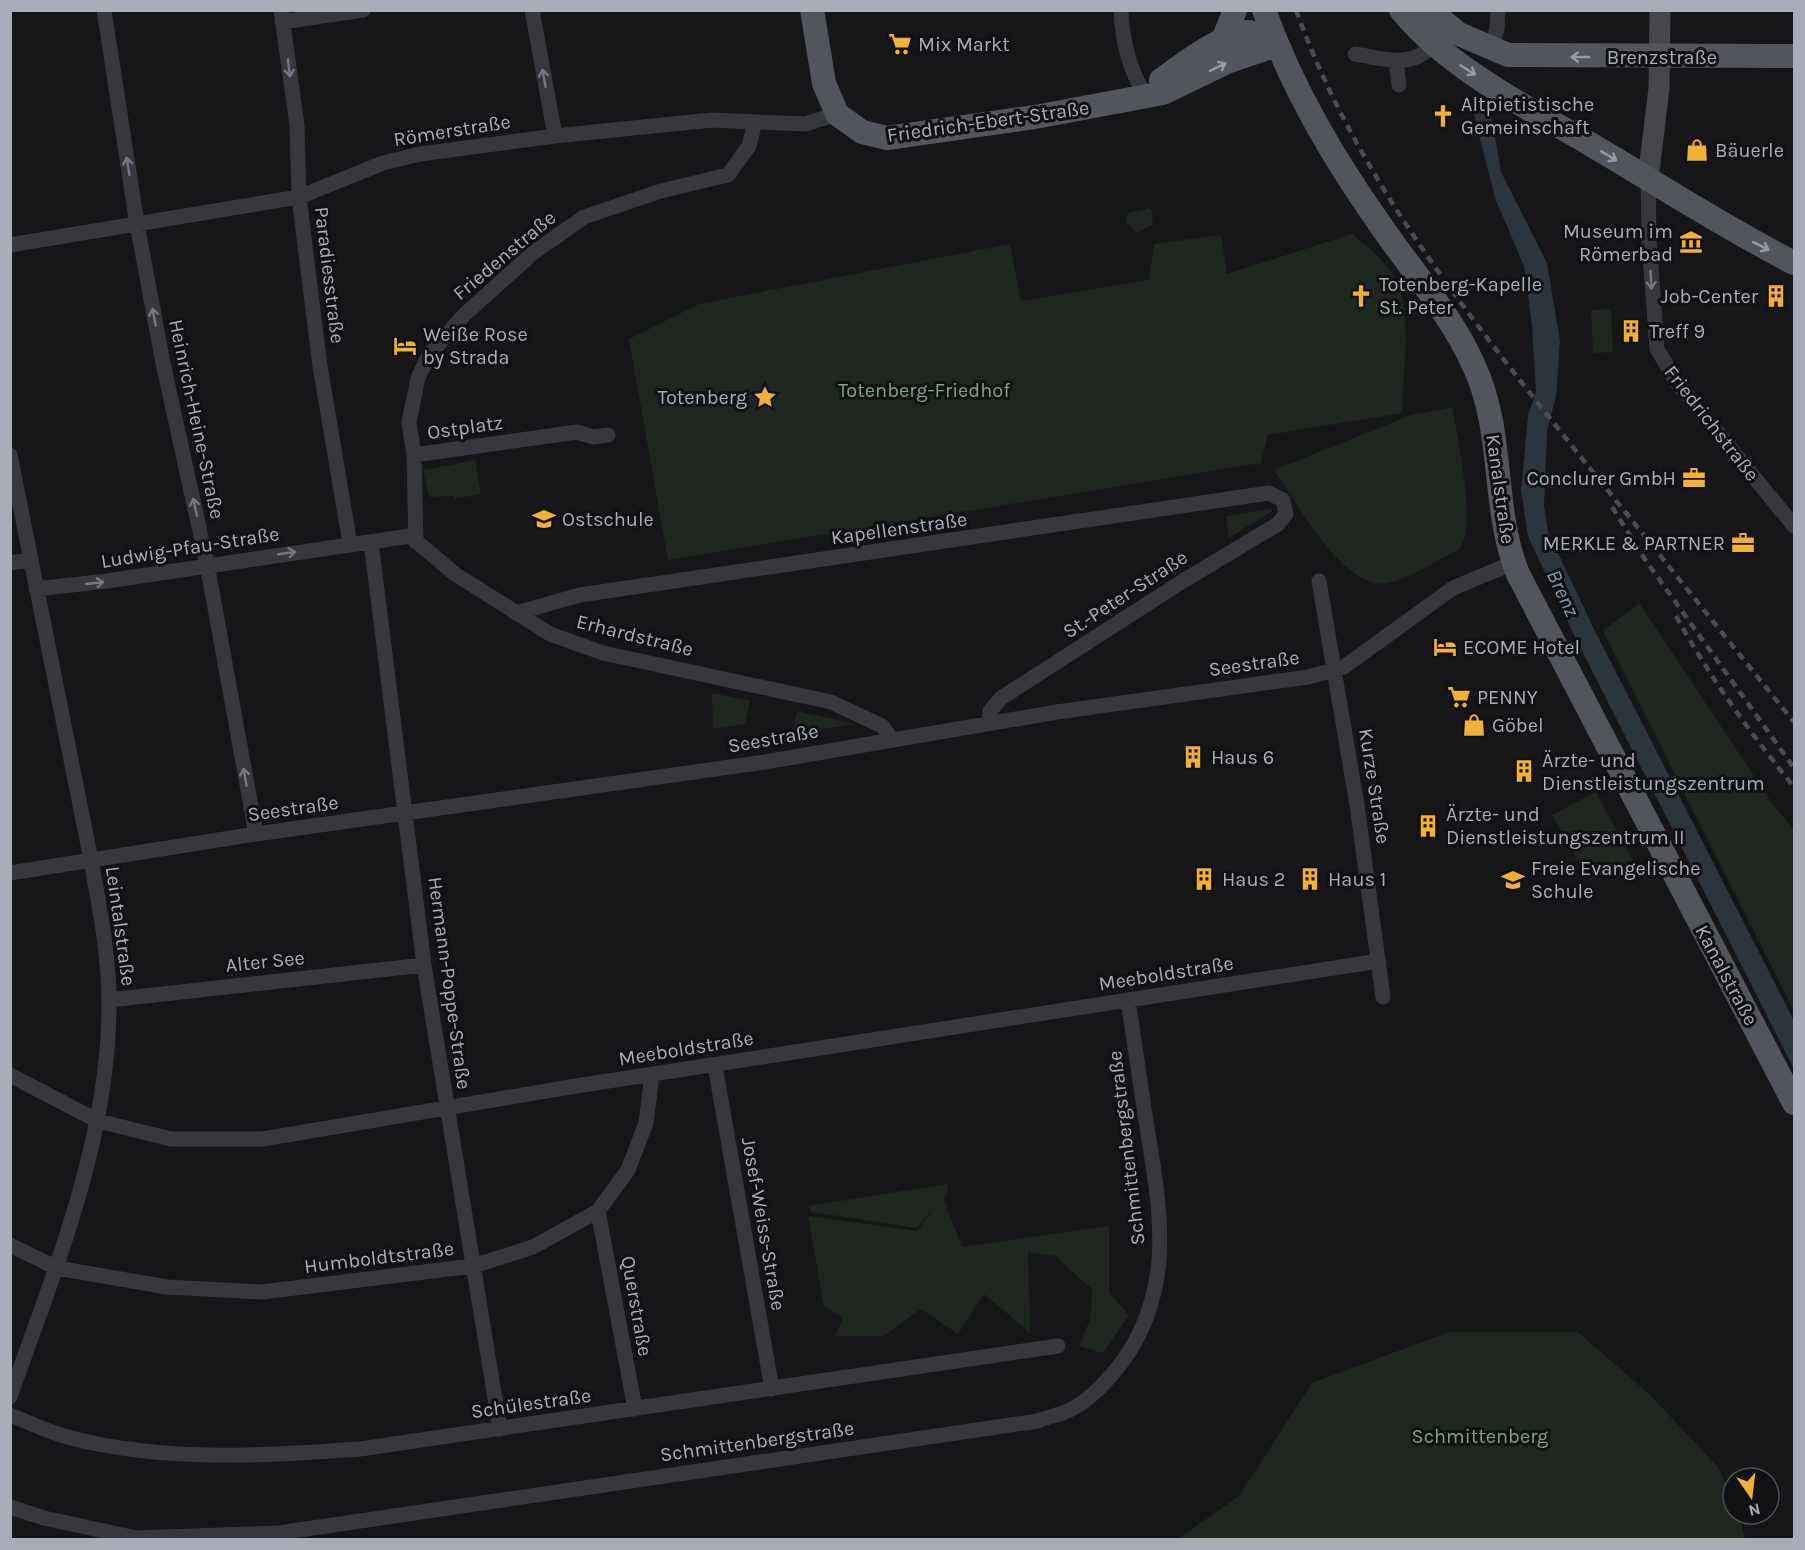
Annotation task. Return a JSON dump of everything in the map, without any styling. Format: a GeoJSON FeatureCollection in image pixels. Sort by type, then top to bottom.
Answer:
{"type":"FeatureCollection","features":[{"type":"Feature","properties":{"kind":"main road"},"geometry":{"type":"LineString","coordinates":[[812,10],[824,83],[837,114]]}},
{"type":"Feature","properties":{"kind":"main road"},"geometry":{"type":"LineString","coordinates":[[1223,40],[1235,10]]}},
{"type":"Feature","properties":{"kind":"main road","name":"Kanalstraße"},"geometry":{"type":"LineString","coordinates":[[1264,10],[1277,45],[1335,160],[1451,327],[1474,364],[1491,422],[1502,518],[1513,563],[1546,633],[1794,1103]]}},
{"type":"Feature","properties":{"kind":"main road"},"geometry":{"type":"LineString","coordinates":[[1401,10],[1415,28],[1433,44],[1496,88],[1728,229],[1794,263]]}},
{"type":"Feature","properties":{"kind":"main road","name":"Brenzstraße"},"geometry":{"type":"LineString","coordinates":[[1429,10],[1459,34],[1490,50],[1528,57],[1794,56]]}},
{"type":"Feature","properties":{"kind":"main road","name":"Friedrichstraße"},"geometry":{"type":"LineString","coordinates":[[1648,179],[1660,57],[1660,10]]}},
{"type":"Feature","properties":{"kind":"main road","name":"Friedrich-Ebert-Straße"},"geometry":{"type":"LineString","coordinates":[[1144,95],[1164,78],[1223,40],[1239,34],[1254,33],[1277,45]]}},
{"type":"Feature","properties":{"kind":"main road","name":"Friedrich-Ebert-Straße"},"geometry":{"type":"LineString","coordinates":[[837,114],[862,132],[887,138],[902,137],[1112,104],[1173,90],[1227,62],[1277,45]]}},
{"type":"Feature","properties":{"kind":"street","name":"Heinrich-Heine-Straße"},"geometry":{"type":"LineString","coordinates":[[104,10],[137,224],[163,363],[207,564],[256,834]]}},
{"type":"Feature","properties":{"kind":"street"},"geometry":{"type":"LineString","coordinates":[[281,16],[363,10]]}},
{"type":"Feature","properties":{"kind":"street"},"geometry":{"type":"LineString","coordinates":[[532,10],[555,136]]}},
{"type":"Feature","properties":{"kind":"street"},"geometry":{"type":"LineString","coordinates":[[1121,10],[1122,28],[1131,67],[1144,95]]}},
{"type":"Feature","properties":{"kind":"street"},"geometry":{"type":"LineString","coordinates":[[1490,50],[1497,29],[1498,10]]}},
{"type":"Feature","properties":{"kind":"street","name":"Paradiesstraße"},"geometry":{"type":"LineString","coordinates":[[281,16],[297,125],[298,197],[320,366],[350,544]]}},
{"type":"Feature","properties":{"kind":"street"},"geometry":{"type":"LineString","coordinates":[[1355,54],[1396,61],[1419,57],[1433,44]]}},
{"type":"Feature","properties":{"kind":"street"},"geometry":{"type":"LineString","coordinates":[[1396,61],[1399,86]]}},
{"type":"Feature","properties":{"kind":"street","name":"Römerstraße"},"geometry":{"type":"LineString","coordinates":[[10,245],[298,197],[391,161],[420,154],[555,136],[712,120],[805,124],[837,114]]}},
{"type":"Feature","properties":{"kind":"street","name":"Friedenstraße"},"geometry":{"type":"LineString","coordinates":[[414,455],[409,422],[418,378],[429,355],[464,315],[533,253],[584,217],[661,191],[728,175],[749,146],[755,122]]}},
{"type":"Feature","properties":{"kind":"street","name":"Friedrichstraße"},"geometry":{"type":"LineString","coordinates":[[1648,179],[1648,241],[1657,349],[1672,376],[1794,526]]}},
{"type":"Feature","properties":{"kind":"street","name":"Ostplatz"},"geometry":{"type":"LineString","coordinates":[[416,542],[414,455],[577,432],[593,437],[608,435]]}},
{"type":"Feature","properties":{"kind":"street","name":"Leintalstraße"},"geometry":{"type":"LineString","coordinates":[[10,455],[91,860],[110,1000],[98,1121],[57,1268],[10,1396]]}},
{"type":"Feature","properties":{"kind":"street","name":"Kapellenstraße"},"geometry":{"type":"LineString","coordinates":[[516,613],[580,595],[1269,493],[1277,496],[1286,506]]}},
{"type":"Feature","properties":{"kind":"street","name":"St.-Peter-Straße"},"geometry":{"type":"LineString","coordinates":[[989,722],[990,711],[1001,698],[1183,581],[1278,524],[1285,518],[1286,506]]}},
{"type":"Feature","properties":{"kind":"street"},"geometry":{"type":"LineString","coordinates":[[350,544],[410,536],[416,542]]}},
{"type":"Feature","properties":{"kind":"street","name":"Hermann-Poppe-Straße"},"geometry":{"type":"LineString","coordinates":[[372,542],[424,964],[500,1429]]}},
{"type":"Feature","properties":{"kind":"street","name":"Erhardstraße"},"geometry":{"type":"LineString","coordinates":[[416,542],[454,574],[550,634],[603,652],[831,702],[882,726],[892,739]]}},
{"type":"Feature","properties":{"kind":"street","name":"Ludwig-Pfau-Straße"},"geometry":{"type":"LineString","coordinates":[[36,589],[107,581],[350,544]]}},
{"type":"Feature","properties":{"kind":"street"},"geometry":{"type":"LineString","coordinates":[[10,563],[31,560]]}},
{"type":"Feature","properties":{"kind":"street","name":"Seestraße"},"geometry":{"type":"LineString","coordinates":[[10,873],[256,834],[765,762],[989,722],[1308,677],[1334,670],[1360,657],[1453,588],[1513,563]]}},
{"type":"Feature","properties":{"kind":"street","name":"Kurze Straße"},"geometry":{"type":"LineString","coordinates":[[1319,581],[1383,997]]}},
{"type":"Feature","properties":{"kind":"street","name":"Meeboldstraße"},"geometry":{"type":"LineString","coordinates":[[10,1076],[98,1121],[171,1139],[263,1139],[652,1075],[1379,961]]}},
{"type":"Feature","properties":{"kind":"street","name":"Alter See"},"geometry":{"type":"LineString","coordinates":[[110,1000],[424,964]]}},
{"type":"Feature","properties":{"kind":"street","name":"Schmittenbergstraße"},"geometry":{"type":"LineString","coordinates":[[10,1507],[44,1518],[136,1538],[279,1533],[1038,1421],[1073,1408],[1093,1393],[1119,1366],[1143,1331],[1153,1304],[1160,1263],[1156,1185],[1128,1000]]}},
{"type":"Feature","properties":{"kind":"street","name":"Josef-Weiss-Straße"},"geometry":{"type":"LineString","coordinates":[[715,1066],[772,1389]]}},
{"type":"Feature","properties":{"kind":"street","name":"Humboldtstraße"},"geometry":{"type":"LineString","coordinates":[[10,1245],[57,1268],[167,1287],[262,1292],[474,1266],[533,1247],[598,1211],[628,1170],[645,1123],[652,1075]]}},
{"type":"Feature","properties":{"kind":"street","name":"Querstraße"},"geometry":{"type":"LineString","coordinates":[[598,1211],[635,1409]]}},
{"type":"Feature","properties":{"kind":"street","name":"Schülestraße"},"geometry":{"type":"LineString","coordinates":[[10,1415],[70,1438],[138,1449],[204,1455],[280,1455],[360,1449],[1058,1346]]}},
{"type":"Feature","properties":{"kind":"green space"},"geometry":{"type":"Polygon","coordinates":[[[1150,208],[1153,215],[1152,225],[1137,233],[1126,222],[1128,213],[1150,208]]]}},
{"type":"Feature","properties":{"kind":"green space","name":"Totenberg-Friedhof"},"geometry":{"type":"Polygon","coordinates":[[[1352,234],[1386,266],[1400,290],[1405,318],[1402,413],[1268,435],[1261,463],[668,560],[629,339],[699,304],[1010,244],[1021,301],[1149,280],[1154,244],[1221,235],[1227,274],[1352,234]]]}},
{"type":"Feature","properties":{"kind":"green space"},"geometry":{"type":"Polygon","coordinates":[[[1611,309],[1613,352],[1593,353],[1591,310],[1611,309]]]}},
{"type":"Feature","properties":{"kind":"green space"},"geometry":{"type":"Polygon","coordinates":[[[1452,407],[1464,482],[1467,523],[1464,539],[1459,549],[1414,573],[1388,583],[1371,582],[1355,574],[1323,542],[1274,470],[1411,415],[1452,407]]]}},
{"type":"Feature","properties":{"kind":"green space"},"geometry":{"type":"Polygon","coordinates":[[[475,460],[481,494],[454,499],[453,496],[429,497],[423,470],[475,460]]]}},
{"type":"Feature","properties":{"kind":"green space"},"geometry":{"type":"Polygon","coordinates":[[[1271,509],[1272,511],[1229,538],[1226,516],[1271,509]]]}},
{"type":"Feature","properties":{"kind":"green space"},"geometry":{"type":"Polygon","coordinates":[[[1639,603],[1774,806],[1794,830],[1794,1011],[1603,631],[1639,603]]]}},
{"type":"Feature","properties":{"kind":"green space"},"geometry":{"type":"Polygon","coordinates":[[[712,693],[750,701],[745,724],[713,729],[712,693]]]}},
{"type":"Feature","properties":{"kind":"green space"},"geometry":{"type":"Polygon","coordinates":[[[797,711],[856,724],[792,734],[797,711]]]}},
{"type":"Feature","properties":{"kind":"green space"},"geometry":{"type":"Polygon","coordinates":[[[1596,792],[1633,860],[1590,881],[1552,815],[1596,792]]]}},
{"type":"Feature","properties":{"kind":"green space"},"geometry":{"type":"Polygon","coordinates":[[[947,1184],[948,1192],[943,1198],[962,1247],[1109,1226],[1109,1293],[1129,1315],[1103,1353],[1079,1346],[1091,1317],[1092,1289],[1055,1256],[1028,1252],[1030,1333],[984,1294],[958,1334],[921,1309],[884,1336],[835,1336],[843,1318],[824,1306],[808,1216],[917,1231],[934,1208],[916,1228],[812,1212],[808,1206],[947,1184]]]}},
{"type":"Feature","properties":{"kind":"green space","name":"Schmittenberg"},"geometry":{"type":"Polygon","coordinates":[[[1449,1332],[1578,1332],[1649,1394],[1718,1467],[1721,1474],[1721,1526],[1742,1526],[1745,1539],[1178,1539],[1239,1496],[1312,1383],[1449,1332]]]}},
{"type":"Feature","properties":{"kind":"water","name":"Brenz"},"geometry":{"type":"Polygon","coordinates":[[[1489,102],[1501,172],[1547,263],[1560,341],[1556,396],[1547,431],[1544,505],[1548,532],[1594,629],[1794,1021],[1794,1069],[1575,637],[1528,536],[1521,490],[1528,416],[1536,391],[1532,325],[1524,266],[1495,198],[1471,103],[1489,102]]]}},
{"type":"Feature","properties":{"kind":"railway"},"geometry":{"type":"LineString","coordinates":[[1296,10],[1321,71],[1350,130],[1382,187],[1455,295],[1535,400],[1794,722]]}},
{"type":"Feature","properties":{"kind":"railway"},"geometry":{"type":"LineString","coordinates":[[1612,507],[1644,558],[1794,768]]}},
{"type":"Feature","properties":{"kind":"railway"},"geometry":{"type":"LineString","coordinates":[[1676,616],[1702,661],[1731,704],[1794,787]]}},
{"type":"Feature","properties":{"kind":"place","name":"Mix Markt"},"geometry":{"type":"Point","coordinates":[900,44]}},
{"type":"Feature","properties":{"kind":"place","name":"Altpietistische Gemeinschaft"},"geometry":{"type":"Point","coordinates":[1443,116]}},
{"type":"Feature","properties":{"kind":"place","name":"Bäuerle"},"geometry":{"type":"Point","coordinates":[1697,150]}},
{"type":"Feature","properties":{"kind":"place","name":"Museum im Römerbad"},"geometry":{"type":"Point","coordinates":[1691,242]}},
{"type":"Feature","properties":{"kind":"place","name":"Totenberg-Kapelle St. Peter"},"geometry":{"type":"Point","coordinates":[1361,296]}},
{"type":"Feature","properties":{"kind":"place","name":"Job-Center"},"geometry":{"type":"Point","coordinates":[1776,296]}},
{"type":"Feature","properties":{"kind":"place","name":"Treff 9"},"geometry":{"type":"Point","coordinates":[1631,331]}},
{"type":"Feature","properties":{"kind":"place","name":"Weiße Rose by Strada"},"geometry":{"type":"Point","coordinates":[405,346]}},
{"type":"Feature","properties":{"kind":"place","name":"Totenberg"},"geometry":{"type":"Point","coordinates":[765,397]}},
{"type":"Feature","properties":{"kind":"place","name":"Conclurer GmbH"},"geometry":{"type":"Point","coordinates":[1694,478]}},
{"type":"Feature","properties":{"kind":"place","name":"Ostschule"},"geometry":{"type":"Point","coordinates":[544,519]}},
{"type":"Feature","properties":{"kind":"place","name":"MERKLE & PARTNER"},"geometry":{"type":"Point","coordinates":[1743,543]}},
{"type":"Feature","properties":{"kind":"place","name":"ECOME Hotel"},"geometry":{"type":"Point","coordinates":[1445,647]}},
{"type":"Feature","properties":{"kind":"place","name":"PENNY"},"geometry":{"type":"Point","coordinates":[1459,697]}},
{"type":"Feature","properties":{"kind":"place","name":"Göbel"},"geometry":{"type":"Point","coordinates":[1474,725]}},
{"type":"Feature","properties":{"kind":"place","name":"Haus 6"},"geometry":{"type":"Point","coordinates":[1193,757]}},
{"type":"Feature","properties":{"kind":"place","name":"Ärzte- und Dienstleistungszentrum"},"geometry":{"type":"Point","coordinates":[1524,771]}},
{"type":"Feature","properties":{"kind":"place","name":"Ärzte- und Dienstleistungszentrum II"},"geometry":{"type":"Point","coordinates":[1428,826]}},
{"type":"Feature","properties":{"kind":"place","name":"Haus 2"},"geometry":{"type":"Point","coordinates":[1204,879]}},
{"type":"Feature","properties":{"kind":"place","name":"Haus 1"},"geometry":{"type":"Point","coordinates":[1310,879]}},
{"type":"Feature","properties":{"kind":"place","name":"Freie Evangelische Schule"},"geometry":{"type":"Point","coordinates":[1513,880]}}]}
